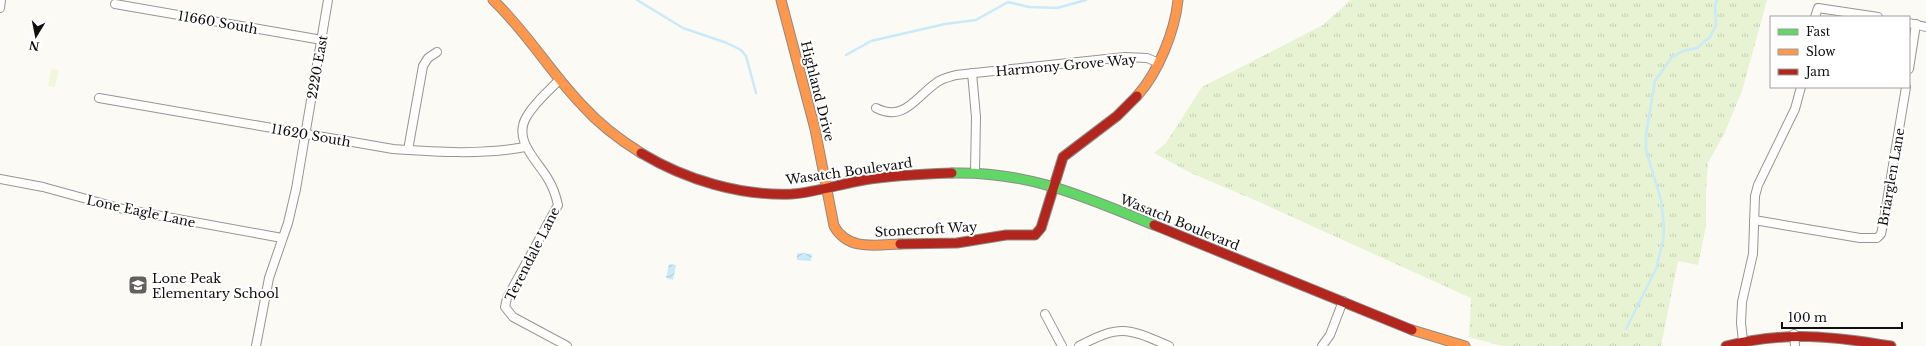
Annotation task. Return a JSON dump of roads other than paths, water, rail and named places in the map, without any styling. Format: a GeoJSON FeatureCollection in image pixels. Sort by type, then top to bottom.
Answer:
{"type":"FeatureCollection","features":[{"type":"Feature","properties":{"kind":"main road","name":"Wasatch Boulevard"},"geometry":{"type":"LineString","coordinates":[[493,0],[513,20],[589,113],[615,135],[648,157],[686,175],[724,187],[757,192],[795,194],[827,190],[859,181],[878,179],[975,172],[1013,176],[1053,186],[1416,331],[1465,346]]}},
{"type":"Feature","properties":{"kind":"main road","name":"Highland Drive"},"geometry":{"type":"LineString","coordinates":[[781,0],[815,129],[827,190]]}},
{"type":"Feature","properties":{"kind":"main road","name":"Stonecroft Way"},"geometry":{"type":"LineString","coordinates":[[827,190],[834,226],[837,232],[849,242],[864,245],[957,243],[1006,234],[1032,236],[1041,228],[1060,162],[1066,153],[1134,101],[1151,79],[1159,63],[1176,15],[1178,0]]}},
{"type":"Feature","properties":{"kind":"main road"},"geometry":{"type":"LineString","coordinates":[[1726,346],[1743,341],[1794,334],[1817,334],[1891,346]]}},
{"type":"Feature","properties":{"kind":"street"},"geometry":{"type":"LineString","coordinates":[[0,8],[1,0]]}},
{"type":"Feature","properties":{"kind":"street","name":"2220 East"},"geometry":{"type":"LineString","coordinates":[[256,346],[268,278],[292,206],[328,0]]}},
{"type":"Feature","properties":{"kind":"street","name":"11660 South"},"geometry":{"type":"LineString","coordinates":[[115,4],[322,40]]}},
{"type":"Feature","properties":{"kind":"street"},"geometry":{"type":"LineString","coordinates":[[1815,16],[1818,8],[1871,16]]}},
{"type":"Feature","properties":{"kind":"street"},"geometry":{"type":"LineString","coordinates":[[1910,58],[1913,24],[1926,27]]}},
{"type":"Feature","properties":{"kind":"street"},"geometry":{"type":"LineString","coordinates":[[408,150],[423,66],[428,58],[437,52]]}},
{"type":"Feature","properties":{"kind":"street","name":"Harmony Grove Way"},"geometry":{"type":"LineString","coordinates":[[876,108],[892,113],[900,111],[941,80],[956,75],[1125,57],[1147,58],[1159,63]]}},
{"type":"Feature","properties":{"kind":"street"},"geometry":{"type":"LineString","coordinates":[[972,74],[976,117],[975,172]]}},
{"type":"Feature","properties":{"kind":"street","name":"Terendale Lane"},"geometry":{"type":"LineString","coordinates":[[560,79],[526,117],[523,127],[525,146],[548,179],[558,205],[507,298],[506,307],[513,317],[567,346]]}},
{"type":"Feature","properties":{"kind":"street"},"geometry":{"type":"LineString","coordinates":[[1743,341],[1741,323],[1742,302],[1753,254],[1754,220],[1758,185],[1795,110],[1801,88]]}},
{"type":"Feature","properties":{"kind":"street","name":"Briarglen Lane"},"geometry":{"type":"LineString","coordinates":[[1754,220],[1860,238],[1877,238],[1881,234],[1883,225],[1906,88]]}},
{"type":"Feature","properties":{"kind":"street","name":"11620 South"},"geometry":{"type":"LineString","coordinates":[[99,98],[378,147],[440,152],[502,150],[525,146]]}},
{"type":"Feature","properties":{"kind":"street","name":"Lone Eagle Lane"},"geometry":{"type":"LineString","coordinates":[[0,179],[43,187],[123,209],[282,238]]}},
{"type":"Feature","properties":{"kind":"street"},"geometry":{"type":"LineString","coordinates":[[1322,346],[1330,335],[1343,301]]}},
{"type":"Feature","properties":{"kind":"street"},"geometry":{"type":"LineString","coordinates":[[1045,314],[1062,346]]}},
{"type":"Feature","properties":{"kind":"street"},"geometry":{"type":"LineString","coordinates":[[1079,346],[1098,336],[1119,330],[1141,334],[1169,346]]}},
{"type":"Feature","properties":{"kind":"street"},"geometry":{"type":"LineString","coordinates":[[1794,334],[1795,346]]}},
{"type":"Feature","properties":{"kind":"water"},"geometry":{"type":"Polygon","coordinates":[[[797,253],[812,254],[811,261],[797,260],[797,253]]]}},
{"type":"Feature","properties":{"kind":"water"},"geometry":{"type":"Polygon","coordinates":[[[669,264],[676,265],[673,280],[666,278],[669,264]]]}},
{"type":"Feature","properties":{"kind":"waterway"},"geometry":{"type":"LineString","coordinates":[[637,0],[683,28],[727,43],[741,50],[746,56],[756,93]]}},
{"type":"Feature","properties":{"kind":"waterway"},"geometry":{"type":"LineString","coordinates":[[846,55],[871,41],[945,24],[976,20],[1008,2],[1029,7],[1057,8],[1086,0]]}},
{"type":"Feature","properties":{"kind":"waterway"},"geometry":{"type":"LineString","coordinates":[[1626,329],[1656,269],[1663,241],[1664,227],[1661,200],[1646,150],[1646,135],[1655,81],[1672,57],[1683,51],[1697,48],[1710,37],[1716,25],[1715,5],[1717,0]]}},
{"type":"Feature","properties":{"kind":"place","name":"Lone Peak Elementary School"},"geometry":{"type":"Point","coordinates":[138,285]}}]}
